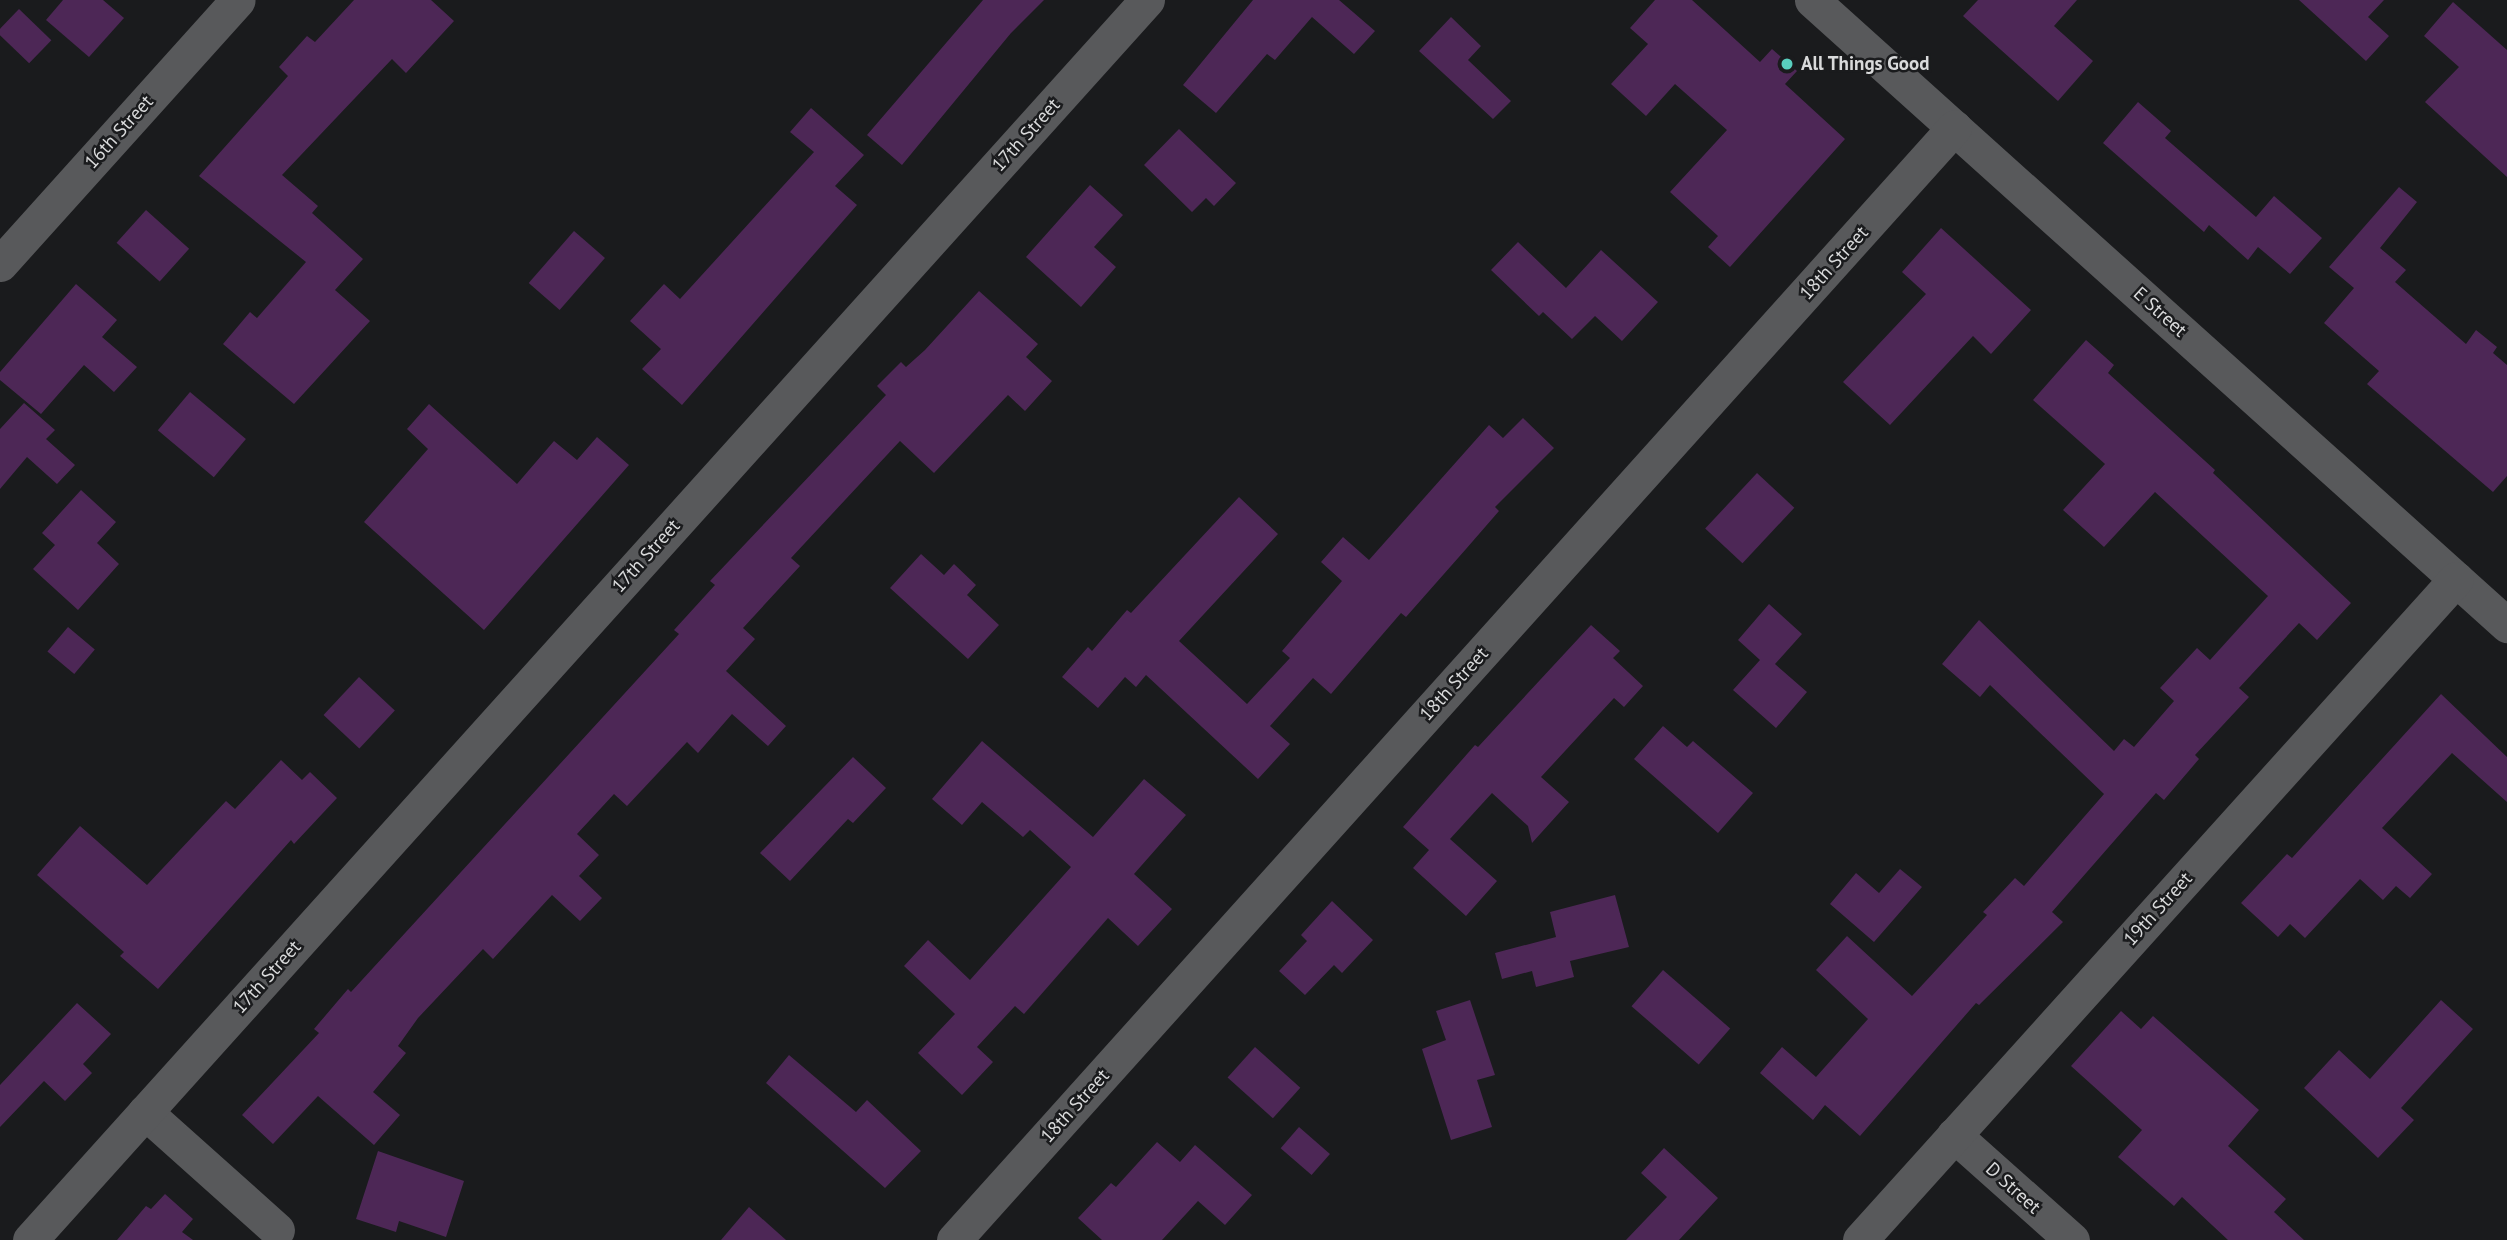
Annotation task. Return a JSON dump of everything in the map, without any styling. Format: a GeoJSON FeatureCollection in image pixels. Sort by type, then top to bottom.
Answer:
{"type":"FeatureCollection","features":[{"type":"Feature","properties":{"kind":"street","name":"16th Street"},"geometry":{"type":"LineString","coordinates":[[0,264],[238,0]]}},
{"type":"Feature","properties":{"kind":"street","name":"17th Street"},"geometry":{"type":"LineString","coordinates":[[30,1240],[1147,0]]}},
{"type":"Feature","properties":{"kind":"street","name":"E Street"},"geometry":{"type":"LineString","coordinates":[[1812,0],[2507,625]]}},
{"type":"Feature","properties":{"kind":"street","name":"18th Street"},"geometry":{"type":"LineString","coordinates":[[954,1240],[1954,128]]}},
{"type":"Feature","properties":{"kind":"street","name":"19th Street"},"geometry":{"type":"LineString","coordinates":[[1860,1240],[2456,579]]}},
{"type":"Feature","properties":{"kind":"street"},"geometry":{"type":"LineString","coordinates":[[145,1112],[277,1230]]}},
{"type":"Feature","properties":{"kind":"street","name":"D Street"},"geometry":{"type":"LineString","coordinates":[[1954,1135],[2072,1240]]}},
{"type":"Feature","properties":{"kind":"building"},"geometry":{"type":"Polygon","coordinates":[[[63,0],[103,0],[124,18],[89,57],[46,20],[63,0]]]}},
{"type":"Feature","properties":{"kind":"building"},"geometry":{"type":"Polygon","coordinates":[[[354,0],[431,0],[454,21],[406,73],[392,59],[282,175],[318,206],[312,213],[363,259],[335,290],[370,321],[294,404],[223,344],[250,312],[257,318],[306,262],[199,176],[288,76],[279,67],[307,36],[315,42],[354,0]]]}},
{"type":"Feature","properties":{"kind":"building"},"geometry":{"type":"Polygon","coordinates":[[[983,0],[1044,0],[1011,33],[902,165],[867,135],[983,0]]]}},
{"type":"Feature","properties":{"kind":"building"},"geometry":{"type":"Polygon","coordinates":[[[1253,0],[1339,0],[1375,31],[1354,54],[1312,17],[1275,60],[1267,54],[1216,113],[1183,85],[1253,0]]]}},
{"type":"Feature","properties":{"kind":"building"},"geometry":{"type":"Polygon","coordinates":[[[1655,0],[1692,0],[1760,62],[1772,49],[1797,71],[1785,84],[1845,139],[1730,267],[1708,247],[1718,236],[1670,192],[1727,130],[1675,84],[1646,116],[1611,84],[1648,44],[1630,28],[1655,0]]]}},
{"type":"Feature","properties":{"kind":"building"},"geometry":{"type":"Polygon","coordinates":[[[1978,0],[2077,0],[2054,26],[2093,61],[2058,101],[1963,16],[1978,0]]]}},
{"type":"Feature","properties":{"kind":"building"},"geometry":{"type":"Polygon","coordinates":[[[2299,0],[2384,0],[2368,17],[2389,36],[2366,61],[2299,0]]]}},
{"type":"Feature","properties":{"kind":"building"},"geometry":{"type":"Polygon","coordinates":[[[2453,2],[2507,50],[2507,177],[2425,102],[2459,67],[2424,36],[2453,2]]]}},
{"type":"Feature","properties":{"kind":"building"},"geometry":{"type":"Polygon","coordinates":[[[19,9],[51,40],[29,63],[0,35],[0,29],[19,9]]]}},
{"type":"Feature","properties":{"kind":"building"},"geometry":{"type":"Polygon","coordinates":[[[1451,17],[1481,46],[1468,60],[1511,101],[1493,119],[1419,51],[1451,17]]]}},
{"type":"Feature","properties":{"kind":"building"},"geometry":{"type":"Polygon","coordinates":[[[2138,102],[2171,131],[2165,138],[2256,217],[2274,196],[2322,238],[2290,274],[2258,247],[2248,260],[2209,225],[2204,232],[2103,143],[2138,102]]]}},
{"type":"Feature","properties":{"kind":"building"},"geometry":{"type":"Polygon","coordinates":[[[811,108],[864,155],[835,186],[857,205],[682,405],[642,369],[661,349],[630,321],[664,284],[680,299],[814,152],[790,132],[811,108]]]}},
{"type":"Feature","properties":{"kind":"building"},"geometry":{"type":"Polygon","coordinates":[[[1179,129],[1236,183],[1214,206],[1206,198],[1192,212],[1144,165],[1179,129]]]}},
{"type":"Feature","properties":{"kind":"building"},"geometry":{"type":"Polygon","coordinates":[[[1090,185],[1123,215],[1094,247],[1116,267],[1081,307],[1026,257],[1090,185]]]}},
{"type":"Feature","properties":{"kind":"building"},"geometry":{"type":"Polygon","coordinates":[[[2399,187],[2417,202],[2380,248],[2406,270],[2395,282],[2466,344],[2476,330],[2497,347],[2493,353],[2507,365],[2507,476],[2493,492],[2367,384],[2379,371],[2324,323],[2354,288],[2329,267],[2399,187]]]}},
{"type":"Feature","properties":{"kind":"building"},"geometry":{"type":"Polygon","coordinates":[[[146,210],[189,249],[160,282],[117,243],[146,210]]]}},
{"type":"Feature","properties":{"kind":"building"},"geometry":{"type":"Polygon","coordinates":[[[1941,228],[2031,310],[1991,354],[1973,336],[1890,425],[1843,382],[1926,294],[1902,272],[1941,228]]]}},
{"type":"Feature","properties":{"kind":"building"},"geometry":{"type":"Polygon","coordinates":[[[574,231],[605,258],[560,310],[529,283],[574,231]]]}},
{"type":"Feature","properties":{"kind":"building"},"geometry":{"type":"Polygon","coordinates":[[[1518,242],[1566,288],[1601,250],[1658,302],[1622,341],[1595,316],[1572,339],[1543,312],[1539,316],[1491,270],[1518,242]]]}},
{"type":"Feature","properties":{"kind":"building"},"geometry":{"type":"Polygon","coordinates":[[[76,284],[117,320],[102,337],[137,367],[114,392],[84,365],[41,414],[0,380],[0,372],[76,284]]]}},
{"type":"Feature","properties":{"kind":"building"},"geometry":{"type":"Polygon","coordinates":[[[979,291],[1038,344],[1026,357],[1052,381],[1025,411],[1008,395],[934,473],[900,441],[791,558],[800,566],[743,628],[755,639],[726,671],[786,726],[768,746],[732,714],[698,753],[687,742],[627,806],[614,794],[577,834],[599,855],[579,876],[602,898],[580,921],[552,895],[493,959],[483,949],[418,1018],[398,1046],[406,1053],[373,1092],[400,1115],[374,1145],[318,1096],[273,1144],[242,1115],[319,1033],[314,1029],[348,989],[351,992],[679,634],[674,630],[715,585],[710,581],[886,395],[877,386],[901,362],[906,367],[925,350],[979,291]]]}},
{"type":"Feature","properties":{"kind":"building"},"geometry":{"type":"Polygon","coordinates":[[[2086,340],[2114,365],[2108,373],[2215,470],[2213,473],[2351,603],[2317,640],[2299,623],[2239,688],[2249,697],[2195,755],[2199,759],[2164,800],[2156,793],[2052,912],[2063,922],[1979,1005],[1976,1003],[1860,1136],[1825,1105],[1813,1120],[1760,1073],[1782,1047],[1816,1077],[1868,1019],[1816,970],[1847,936],[1912,996],[1987,915],[1983,912],[2015,878],[2024,886],[2104,794],[1990,685],[1980,697],[1942,664],[1979,620],[2114,751],[2124,739],[2134,747],[2174,701],[2160,688],[2197,648],[2210,660],[2268,596],[2155,492],[2104,547],[2063,510],[2105,464],[2033,400],[2086,340]]]}},
{"type":"Feature","properties":{"kind":"building"},"geometry":{"type":"Polygon","coordinates":[[[190,392],[246,439],[214,477],[158,430],[190,392]]]}},
{"type":"Feature","properties":{"kind":"building"},"geometry":{"type":"Polygon","coordinates":[[[24,403],[55,430],[46,439],[75,465],[57,484],[27,457],[0,489],[0,429],[24,403]]]}},
{"type":"Feature","properties":{"kind":"building"},"geometry":{"type":"Polygon","coordinates":[[[429,404],[517,484],[554,441],[577,460],[597,437],[629,465],[484,630],[364,522],[428,449],[407,429],[429,404]]]}},
{"type":"Feature","properties":{"kind":"building"},"geometry":{"type":"Polygon","coordinates":[[[1523,418],[1554,448],[1495,507],[1499,511],[1466,549],[1406,617],[1401,613],[1331,694],[1313,678],[1270,726],[1290,744],[1258,779],[1146,675],[1136,687],[1125,677],[1098,708],[1062,677],[1088,647],[1092,651],[1127,610],[1131,613],[1239,497],[1278,534],[1179,641],[1247,704],[1290,658],[1282,651],[1342,581],[1321,562],[1343,537],[1369,560],[1489,425],[1503,438],[1523,418]]]}},
{"type":"Feature","properties":{"kind":"building"},"geometry":{"type":"Polygon","coordinates":[[[1757,473],[1794,508],[1742,563],[1705,529],[1757,473]]]}},
{"type":"Feature","properties":{"kind":"building"},"geometry":{"type":"Polygon","coordinates":[[[81,490],[116,522],[97,543],[119,564],[78,610],[33,569],[55,545],[42,533],[81,490]]]}},
{"type":"Feature","properties":{"kind":"building"},"geometry":{"type":"Polygon","coordinates":[[[921,554],[944,575],[954,564],[976,585],[967,595],[999,625],[968,659],[890,588],[921,554]]]}},
{"type":"Feature","properties":{"kind":"building"},"geometry":{"type":"Polygon","coordinates":[[[1769,604],[1802,634],[1775,664],[1807,692],[1776,728],[1733,690],[1760,660],[1738,640],[1769,604]]]}},
{"type":"Feature","properties":{"kind":"building"},"geometry":{"type":"Polygon","coordinates":[[[1591,625],[1620,651],[1613,658],[1643,686],[1624,707],[1614,698],[1541,777],[1569,802],[1532,843],[1528,826],[1492,793],[1450,839],[1497,881],[1466,916],[1413,868],[1429,850],[1403,827],[1475,745],[1478,747],[1591,625]]]}},
{"type":"Feature","properties":{"kind":"building"},"geometry":{"type":"Polygon","coordinates":[[[68,627],[95,649],[74,674],[47,652],[68,627]]]}},
{"type":"Feature","properties":{"kind":"building"},"geometry":{"type":"Polygon","coordinates":[[[359,677],[395,710],[359,748],[324,715],[359,677]]]}},
{"type":"Feature","properties":{"kind":"building"},"geometry":{"type":"Polygon","coordinates":[[[2441,694],[2507,757],[2507,802],[2452,753],[2382,828],[2432,874],[2410,898],[2396,886],[2383,900],[2360,879],[2305,938],[2290,924],[2278,937],[2241,903],[2287,854],[2292,858],[2441,694]]]}},
{"type":"Feature","properties":{"kind":"building"},"geometry":{"type":"Polygon","coordinates":[[[1663,726],[1687,747],[1693,741],[1753,793],[1718,833],[1634,759],[1663,726]]]}},
{"type":"Feature","properties":{"kind":"building"},"geometry":{"type":"Polygon","coordinates":[[[982,741],[1093,837],[1144,779],[1186,815],[1134,874],[1172,909],[1138,946],[1108,918],[1024,1014],[1015,1006],[977,1047],[993,1062],[962,1095],[918,1053],[955,1014],[904,966],[928,940],[970,980],[1071,867],[1030,830],[1023,837],[982,802],[962,825],[932,799],[982,741]]]}},
{"type":"Feature","properties":{"kind":"building"},"geometry":{"type":"Polygon","coordinates":[[[853,757],[886,788],[853,823],[848,819],[790,881],[760,853],[853,757]]]}},
{"type":"Feature","properties":{"kind":"building"},"geometry":{"type":"Polygon","coordinates":[[[281,760],[302,780],[310,772],[337,798],[294,844],[291,840],[158,989],[120,956],[124,952],[37,875],[80,826],[147,885],[226,801],[235,809],[281,760]]]}},
{"type":"Feature","properties":{"kind":"building"},"geometry":{"type":"Polygon","coordinates":[[[1900,869],[1922,887],[1874,942],[1830,904],[1856,873],[1879,893],[1900,869]]]}},
{"type":"Feature","properties":{"kind":"building"},"geometry":{"type":"Polygon","coordinates":[[[1615,895],[1629,947],[1570,961],[1574,977],[1536,987],[1532,971],[1502,979],[1495,953],[1556,937],[1550,912],[1615,895]]]}},
{"type":"Feature","properties":{"kind":"building"},"geometry":{"type":"Polygon","coordinates":[[[1332,901],[1373,940],[1342,973],[1334,965],[1305,995],[1279,971],[1307,941],[1301,935],[1332,901]]]}},
{"type":"Feature","properties":{"kind":"building"},"geometry":{"type":"Polygon","coordinates":[[[1663,970],[1730,1028],[1699,1065],[1632,1006],[1663,970]]]}},
{"type":"Feature","properties":{"kind":"building"},"geometry":{"type":"Polygon","coordinates":[[[1470,1000],[1495,1075],[1477,1080],[1492,1127],[1451,1140],[1422,1049],[1446,1040],[1436,1011],[1470,1000]]]}},
{"type":"Feature","properties":{"kind":"building"},"geometry":{"type":"Polygon","coordinates":[[[2441,1000],[2473,1029],[2401,1108],[2414,1120],[2378,1158],[2304,1088],[2339,1050],[2370,1079],[2441,1000]]]}},
{"type":"Feature","properties":{"kind":"building"},"geometry":{"type":"Polygon","coordinates":[[[77,1003],[111,1034],[83,1064],[92,1073],[65,1101],[44,1081],[0,1127],[0,1085],[77,1003]]]}},
{"type":"Feature","properties":{"kind":"building"},"geometry":{"type":"Polygon","coordinates":[[[2121,1011],[2141,1029],[2153,1016],[2259,1110],[2228,1146],[2286,1199],[2274,1212],[2304,1240],[2228,1240],[2182,1197],[2174,1206],[2118,1157],[2142,1130],[2071,1066],[2121,1011]]]}},
{"type":"Feature","properties":{"kind":"building"},"geometry":{"type":"Polygon","coordinates":[[[1255,1047],[1300,1088],[1273,1118],[1228,1077],[1255,1047]]]}},
{"type":"Feature","properties":{"kind":"building"},"geometry":{"type":"Polygon","coordinates":[[[789,1055],[856,1112],[867,1100],[921,1151],[885,1188],[766,1083],[789,1055]]]}},
{"type":"Feature","properties":{"kind":"building"},"geometry":{"type":"Polygon","coordinates":[[[1299,1127],[1330,1154],[1312,1175],[1281,1148],[1299,1127]]]}},
{"type":"Feature","properties":{"kind":"building"},"geometry":{"type":"Polygon","coordinates":[[[1157,1142],[1180,1162],[1195,1145],[1252,1195],[1225,1225],[1198,1201],[1162,1240],[1102,1240],[1078,1218],[1111,1183],[1116,1187],[1157,1142]]]}},
{"type":"Feature","properties":{"kind":"building"},"geometry":{"type":"Polygon","coordinates":[[[1664,1148],[1718,1198],[1679,1240],[1626,1240],[1667,1197],[1641,1173],[1664,1148]]]}},
{"type":"Feature","properties":{"kind":"building"},"geometry":{"type":"Polygon","coordinates":[[[378,1151],[464,1181],[446,1237],[399,1221],[396,1232],[356,1219],[378,1151]]]}},
{"type":"Feature","properties":{"kind":"building"},"geometry":{"type":"Polygon","coordinates":[[[165,1194],[193,1219],[182,1232],[193,1240],[117,1240],[146,1206],[151,1209],[165,1194]]]}},
{"type":"Feature","properties":{"kind":"building"},"geometry":{"type":"Polygon","coordinates":[[[749,1207],[786,1240],[721,1240],[749,1207]]]}},
{"type":"Feature","properties":{"kind":"place","name":"All Things Good"},"geometry":{"type":"Point","coordinates":[1787,64]}}]}
